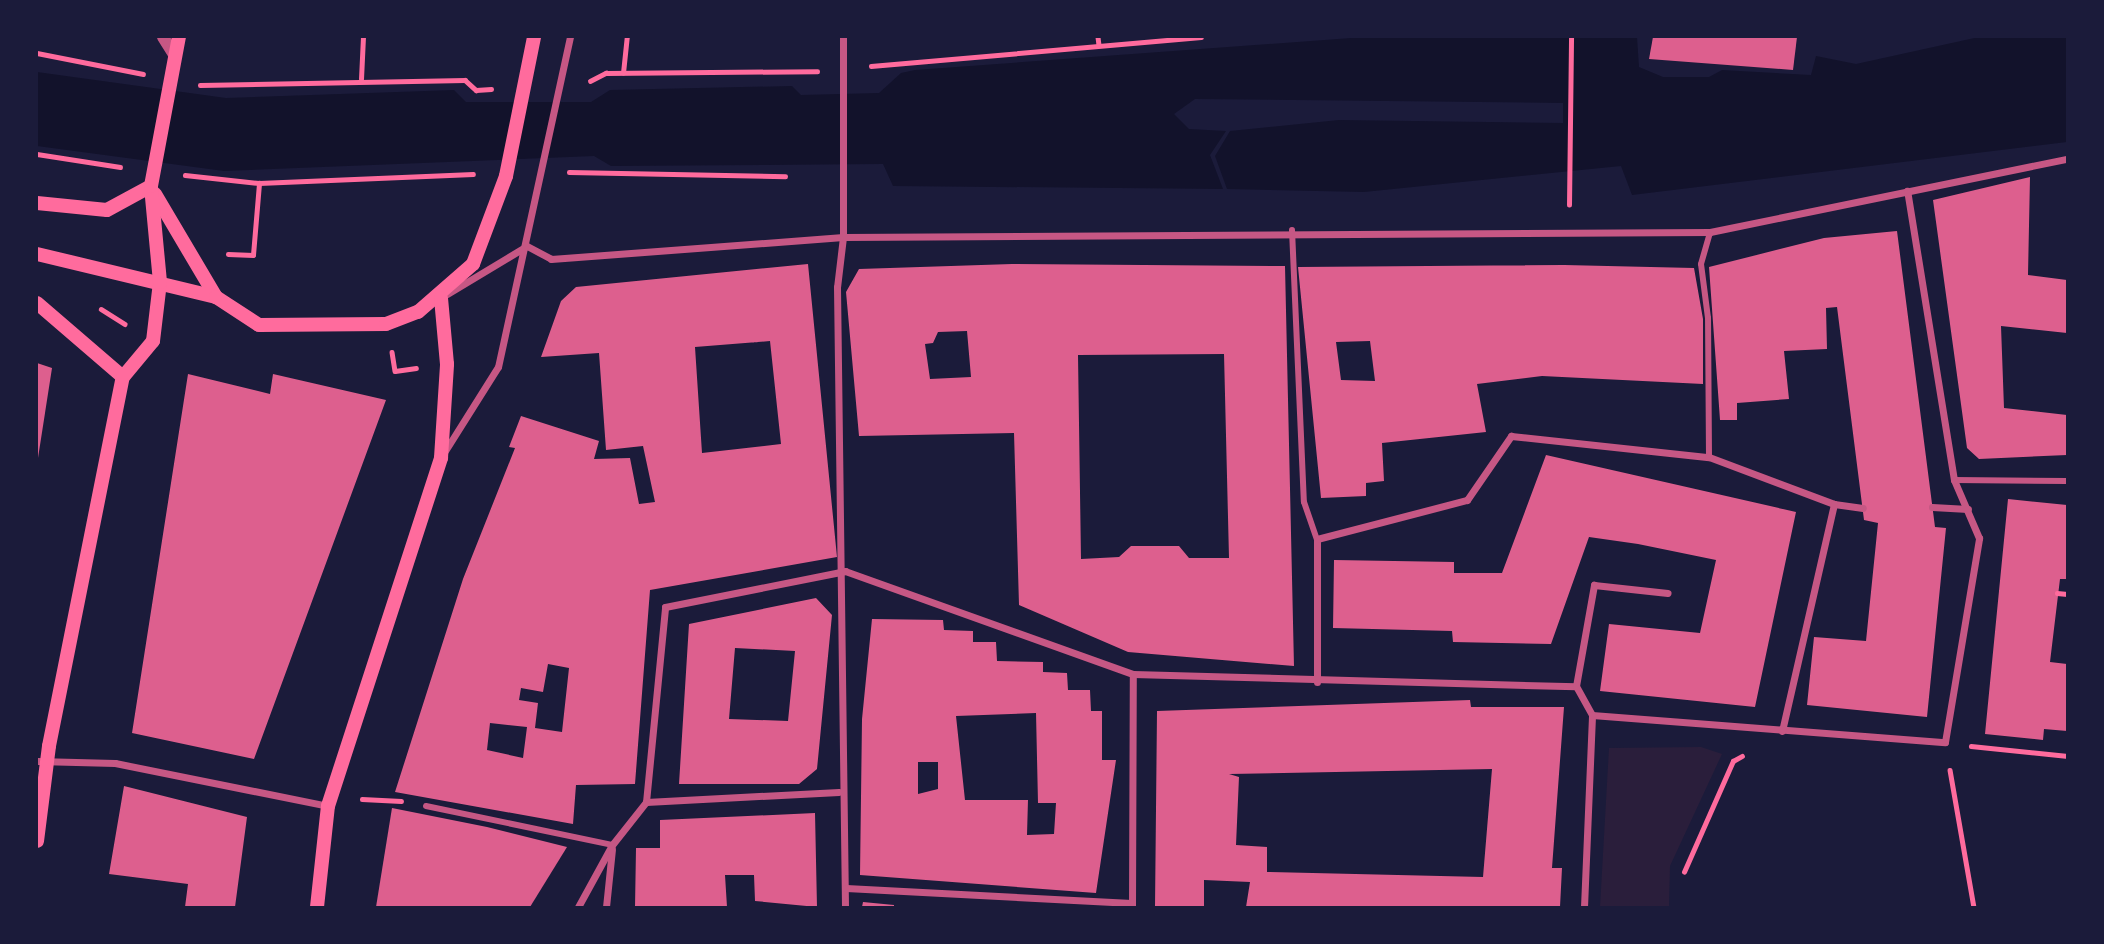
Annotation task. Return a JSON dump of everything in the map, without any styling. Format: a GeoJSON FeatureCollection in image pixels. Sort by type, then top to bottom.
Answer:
{"type":"FeatureCollection","features":[{"type":"Feature","properties":{"kind":"main road"},"geometry":{"type":"LineString","coordinates":[[37,841],[43,763],[122,377],[153,341],[160,282],[151,186],[173,53],[179,37]]}},
{"type":"Feature","properties":{"kind":"main road"},"geometry":{"type":"LineString","coordinates":[[37,254],[216,297],[259,325],[386,324],[441,298],[473,264],[506,176],[534,37]]}},
{"type":"Feature","properties":{"kind":"main road"},"geometry":{"type":"LineString","coordinates":[[37,203],[107,210],[151,186]]}},
{"type":"Feature","properties":{"kind":"main road"},"geometry":{"type":"LineString","coordinates":[[151,186],[216,297]]}},
{"type":"Feature","properties":{"kind":"main road"},"geometry":{"type":"LineString","coordinates":[[317,907],[328,806],[440,458],[447,364],[441,298]]}},
{"type":"Feature","properties":{"kind":"main road"},"geometry":{"type":"LineString","coordinates":[[37,303],[122,377]]}},
{"type":"Feature","properties":{"kind":"street"},"geometry":{"type":"LineString","coordinates":[[163,37],[173,53]]}},
{"type":"Feature","properties":{"kind":"street"},"geometry":{"type":"LineString","coordinates":[[440,458],[498,367],[527,246],[570,37]]}},
{"type":"Feature","properties":{"kind":"street"},"geometry":{"type":"LineString","coordinates":[[843,37],[843,237],[837,287],[845,571],[839,792],[845,907]]}},
{"type":"Feature","properties":{"kind":"street"},"geometry":{"type":"LineString","coordinates":[[527,246],[551,259],[843,237],[1292,230],[1710,232],[2067,159]]}},
{"type":"Feature","properties":{"kind":"street"},"geometry":{"type":"LineString","coordinates":[[1592,715],[1945,742],[1979,538],[1954,480],[1907,191]]}},
{"type":"Feature","properties":{"kind":"street"},"geometry":{"type":"LineString","coordinates":[[1292,230],[1304,502],[1317,539],[1317,682]]}},
{"type":"Feature","properties":{"kind":"street"},"geometry":{"type":"LineString","coordinates":[[1709,457],[1708,318],[1701,264],[1710,232]]}},
{"type":"Feature","properties":{"kind":"street"},"geometry":{"type":"LineString","coordinates":[[441,298],[527,246]]}},
{"type":"Feature","properties":{"kind":"street"},"geometry":{"type":"LineString","coordinates":[[1317,539],[1467,500],[1511,436],[1709,457],[1835,504],[1863,508]]}},
{"type":"Feature","properties":{"kind":"street"},"geometry":{"type":"LineString","coordinates":[[1954,480],[2067,481]]}},
{"type":"Feature","properties":{"kind":"street"},"geometry":{"type":"LineString","coordinates":[[1782,731],[1835,504]]}},
{"type":"Feature","properties":{"kind":"street"},"geometry":{"type":"LineString","coordinates":[[1932,507],[1968,509]]}},
{"type":"Feature","properties":{"kind":"street"},"geometry":{"type":"LineString","coordinates":[[578,907],[612,845],[646,802],[665,607],[845,571],[1133,674],[1317,682],[1576,686]]}},
{"type":"Feature","properties":{"kind":"street"},"geometry":{"type":"LineString","coordinates":[[1584,907],[1592,715],[1576,686],[1594,585],[1668,593]]}},
{"type":"Feature","properties":{"kind":"street"},"geometry":{"type":"LineString","coordinates":[[846,888],[1132,905],[1133,674]]}},
{"type":"Feature","properties":{"kind":"street"},"geometry":{"type":"LineString","coordinates":[[43,763],[115,763],[328,806]]}},
{"type":"Feature","properties":{"kind":"street"},"geometry":{"type":"LineString","coordinates":[[646,802],[839,792]]}},
{"type":"Feature","properties":{"kind":"street"},"geometry":{"type":"LineString","coordinates":[[426,806],[612,845]]}},
{"type":"Feature","properties":{"kind":"street"},"geometry":{"type":"LineString","coordinates":[[606,907],[612,845]]}},
{"type":"Feature","properties":{"kind":"path"},"geometry":{"type":"LineString","coordinates":[[363,37],[361,79],[465,80],[476,90],[503,89]]}},
{"type":"Feature","properties":{"kind":"path"},"geometry":{"type":"LineString","coordinates":[[622,73],[627,37]]}},
{"type":"Feature","properties":{"kind":"path"},"geometry":{"type":"LineString","coordinates":[[1098,37],[1098,45]]}},
{"type":"Feature","properties":{"kind":"path"},"geometry":{"type":"LineString","coordinates":[[858,67],[1201,37]]}},
{"type":"Feature","properties":{"kind":"path"},"geometry":{"type":"LineString","coordinates":[[1569,205],[1571,37]]}},
{"type":"Feature","properties":{"kind":"path"},"geometry":{"type":"LineString","coordinates":[[581,86],[606,73],[831,70]]}},
{"type":"Feature","properties":{"kind":"path"},"geometry":{"type":"LineString","coordinates":[[37,154],[128,168]]}},
{"type":"Feature","properties":{"kind":"path"},"geometry":{"type":"LineString","coordinates":[[564,172],[785,177]]}},
{"type":"Feature","properties":{"kind":"path"},"geometry":{"type":"LineString","coordinates":[[181,174],[259,183],[483,174]]}},
{"type":"Feature","properties":{"kind":"path"},"geometry":{"type":"LineString","coordinates":[[215,253],[253,255],[259,183]]}},
{"type":"Feature","properties":{"kind":"path"},"geometry":{"type":"LineString","coordinates":[[2057,593],[2067,594]]}},
{"type":"Feature","properties":{"kind":"path"},"geometry":{"type":"LineString","coordinates":[[1684,872],[1733,761],[1782,731]]}},
{"type":"Feature","properties":{"kind":"path"},"geometry":{"type":"LineString","coordinates":[[1974,907],[1945,742],[2067,756]]}},
{"type":"Feature","properties":{"kind":"shaded area"},"geometry":{"type":"Polygon","coordinates":[[[1365,37],[1637,37],[1639,67],[1663,77],[1709,77],[1722,70],[1811,75],[1816,56],[1856,64],[1979,37],[2067,37],[2067,142],[1632,195],[1621,166],[1364,192],[1227,189],[1215,156],[1230,131],[1339,120],[1563,123],[1563,103],[1195,99],[1174,114],[1189,129],[1226,131],[1210,155],[1223,189],[893,186],[883,164],[611,166],[594,156],[224,171],[37,146],[37,72],[226,98],[454,90],[466,102],[591,102],[610,90],[792,86],[801,95],[879,93],[901,73],[915,70],[1365,37]]]}},
{"type":"Feature","properties":{"kind":"shaded area"},"geometry":{"type":"Polygon","coordinates":[[[1701,747],[1722,754],[1670,866],[1669,907],[1600,907],[1609,748],[1701,747]]]}},
{"type":"Feature","properties":{"kind":"building"},"geometry":{"type":"Polygon","coordinates":[[[1653,37],[1797,37],[1793,70],[1649,59],[1653,37]]]}},
{"type":"Feature","properties":{"kind":"building"},"geometry":{"type":"Polygon","coordinates":[[[2030,177],[2028,275],[2067,280],[2067,333],[2001,326],[2004,408],[2067,415],[2067,455],[1979,459],[1967,448],[1933,200],[2030,177]]]}},
{"type":"Feature","properties":{"kind":"building"},"geometry":{"type":"Polygon","coordinates":[[[1897,231],[1935,527],[1946,528],[1927,717],[1807,705],[1814,637],[1866,641],[1878,523],[1864,520],[1837,307],[1826,308],[1827,349],[1784,351],[1789,399],[1737,403],[1737,420],[1720,420],[1709,267],[1824,238],[1897,231]]]}},
{"type":"Feature","properties":{"kind":"building"},"geometry":{"type":"Polygon","coordinates":[[[808,264],[837,557],[650,590],[635,784],[576,785],[573,824],[395,792],[463,579],[515,448],[509,447],[521,416],[599,441],[594,459],[630,458],[639,504],[655,502],[643,446],[606,450],[599,353],[541,357],[561,301],[576,287],[808,264]],[[770,341],[695,347],[702,453],[781,444],[770,341]],[[548,664],[543,692],[521,688],[519,700],[538,703],[535,728],[562,732],[569,668],[548,664]],[[490,723],[487,750],[523,758],[527,727],[490,723]]]}},
{"type":"Feature","properties":{"kind":"building"},"geometry":{"type":"Polygon","coordinates":[[[1012,264],[1285,266],[1294,666],[1128,652],[1019,605],[1014,433],[859,436],[846,292],[859,269],[1012,264]],[[967,331],[938,332],[933,343],[925,344],[930,379],[971,377],[967,331]],[[1224,354],[1078,355],[1081,559],[1119,557],[1131,546],[1179,546],[1189,558],[1229,558],[1224,354]]]}},
{"type":"Feature","properties":{"kind":"building"},"geometry":{"type":"Polygon","coordinates":[[[1564,265],[1694,268],[1703,319],[1703,384],[1542,376],[1477,384],[1486,432],[1382,443],[1384,481],[1366,483],[1366,496],[1321,498],[1298,267],[1564,265]],[[1370,341],[1336,342],[1341,380],[1375,381],[1370,341]]]}},
{"type":"Feature","properties":{"kind":"building"},"geometry":{"type":"Polygon","coordinates":[[[37,363],[52,368],[38,458],[37,458],[37,363]]]}},
{"type":"Feature","properties":{"kind":"building"},"geometry":{"type":"Polygon","coordinates":[[[188,374],[270,394],[273,374],[386,400],[254,759],[132,733],[188,374]]]}},
{"type":"Feature","properties":{"kind":"building"},"geometry":{"type":"Polygon","coordinates":[[[1546,455],[1796,512],[1755,707],[1600,691],[1609,624],[1700,633],[1716,560],[1638,544],[1589,537],[1551,644],[1453,642],[1452,631],[1333,628],[1334,560],[1454,562],[1454,573],[1502,573],[1546,455]]]}},
{"type":"Feature","properties":{"kind":"building"},"geometry":{"type":"Polygon","coordinates":[[[2008,499],[2067,505],[2067,579],[2060,579],[2050,662],[2067,664],[2067,731],[2044,729],[2043,740],[1985,734],[2008,499]]]}},
{"type":"Feature","properties":{"kind":"building"},"geometry":{"type":"Polygon","coordinates":[[[816,598],[832,615],[817,769],[799,784],[679,784],[689,624],[816,598]],[[735,648],[729,719],[788,721],[795,651],[735,648]]]}},
{"type":"Feature","properties":{"kind":"building"},"geometry":{"type":"Polygon","coordinates":[[[872,619],[943,620],[944,630],[973,631],[973,642],[996,642],[997,661],[1043,662],[1043,672],[1067,673],[1068,690],[1090,690],[1091,711],[1102,711],[1102,760],[1116,760],[1096,893],[860,875],[862,719],[872,619]],[[1036,713],[956,716],[965,800],[1028,800],[1027,835],[1054,834],[1056,803],[1038,803],[1036,713]],[[918,762],[918,794],[938,789],[938,762],[918,762]]]}},
{"type":"Feature","properties":{"kind":"building"},"geometry":{"type":"Polygon","coordinates":[[[1470,700],[1471,707],[1564,707],[1552,868],[1562,868],[1560,907],[1246,907],[1250,882],[1204,880],[1204,907],[1155,907],[1157,711],[1470,700]],[[1492,769],[1229,774],[1239,777],[1236,845],[1267,847],[1267,872],[1483,877],[1492,769]]]}},
{"type":"Feature","properties":{"kind":"building"},"geometry":{"type":"Polygon","coordinates":[[[124,786],[247,817],[235,907],[185,907],[188,884],[109,874],[124,786]]]}},
{"type":"Feature","properties":{"kind":"building"},"geometry":{"type":"Polygon","coordinates":[[[392,808],[487,827],[567,847],[530,907],[376,907],[392,808]]]}},
{"type":"Feature","properties":{"kind":"building"},"geometry":{"type":"Polygon","coordinates":[[[815,813],[817,907],[755,901],[754,875],[725,875],[727,907],[635,907],[636,848],[660,848],[660,820],[815,813]]]}},
{"type":"Feature","properties":{"kind":"building"},"geometry":{"type":"Polygon","coordinates":[[[863,902],[894,905],[894,907],[862,907],[863,902]]]}}]}
